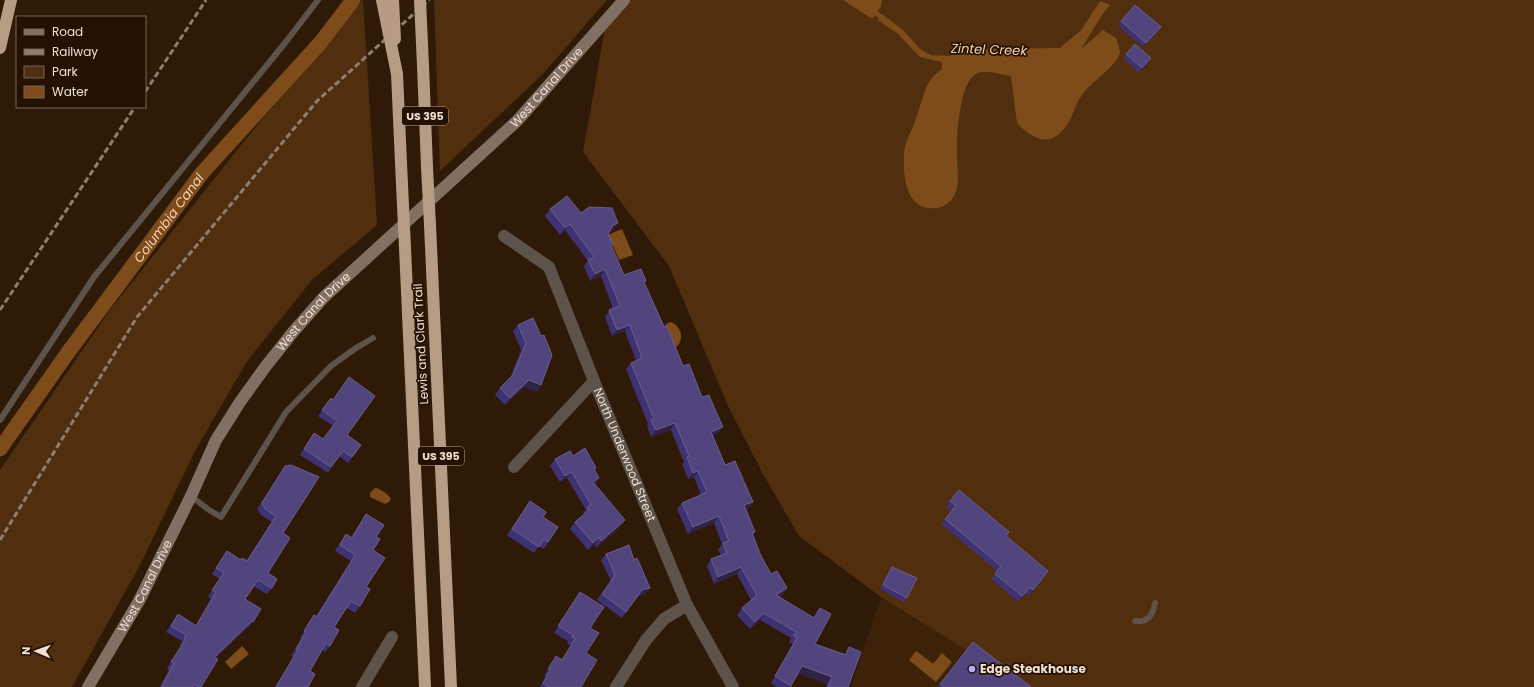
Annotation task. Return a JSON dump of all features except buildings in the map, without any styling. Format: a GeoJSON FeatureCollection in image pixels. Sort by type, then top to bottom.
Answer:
{"type":"FeatureCollection","features":[{"type":"Feature","properties":{"kind":"highway"},"geometry":{"type":"LineString","coordinates":[[0,48],[11,0]]}},
{"type":"Feature","properties":{"kind":"highway"},"geometry":{"type":"LineString","coordinates":[[382,0],[397,74]]}},
{"type":"Feature","properties":{"kind":"highway","name":"Lewis and Clark Trail"},"geometry":{"type":"LineString","coordinates":[[393,0],[425,687]]}},
{"type":"Feature","properties":{"kind":"highway","name":"Lewis and Clark Trail"},"geometry":{"type":"LineString","coordinates":[[420,0],[451,687]]}},
{"type":"Feature","properties":{"kind":"street","name":"West Canal Drive"},"geometry":{"type":"LineString","coordinates":[[88,687],[139,602],[191,496],[216,440],[244,396],[266,366],[293,332],[324,297],[517,121],[624,0]]}},
{"type":"Feature","properties":{"kind":"street","name":"North Underwood Street"},"geometry":{"type":"LineString","coordinates":[[504,236],[549,267],[687,605],[733,687]]}},
{"type":"Feature","properties":{"kind":"street"},"geometry":{"type":"LineString","coordinates":[[514,467],[594,380]]}},
{"type":"Feature","properties":{"kind":"street"},"geometry":{"type":"LineString","coordinates":[[616,687],[646,640],[664,619],[687,605]]}},
{"type":"Feature","properties":{"kind":"street"},"geometry":{"type":"LineString","coordinates":[[362,687],[392,637]]}},
{"type":"Feature","properties":{"kind":"lane"},"geometry":{"type":"LineString","coordinates":[[0,420],[94,276],[318,0]]}},
{"type":"Feature","properties":{"kind":"lane"},"geometry":{"type":"LineString","coordinates":[[191,496],[221,517],[286,412],[331,366],[356,348],[374,338]]}},
{"type":"Feature","properties":{"kind":"lane"},"geometry":{"type":"LineString","coordinates":[[1135,621],[1144,621],[1148,619],[1153,613],[1155,603]]}},
{"type":"Feature","properties":{"kind":"shaded area"},"geometry":{"type":"Polygon","coordinates":[[[881,597],[1019,682],[1021,687],[851,687],[881,597]]]}},
{"type":"Feature","properties":{"kind":"green space"},"geometry":{"type":"Polygon","coordinates":[[[363,0],[377,225],[312,280],[248,360],[196,449],[140,565],[72,687],[0,687],[0,470],[110,310],[249,135],[363,0]]]}},
{"type":"Feature","properties":{"kind":"green space"},"geometry":{"type":"Polygon","coordinates":[[[434,0],[607,0],[543,74],[440,171],[434,0]]]}},
{"type":"Feature","properties":{"kind":"green space"},"geometry":{"type":"Polygon","coordinates":[[[630,0],[1534,0],[1534,687],[1021,687],[1018,682],[881,597],[799,536],[763,474],[728,406],[669,266],[583,152],[605,28],[630,0]]]}},
{"type":"Feature","properties":{"kind":"water"},"geometry":{"type":"Polygon","coordinates":[[[843,0],[882,0],[881,6],[873,18],[869,17],[843,0]]]}},
{"type":"Feature","properties":{"kind":"water"},"geometry":{"type":"Polygon","coordinates":[[[1100,1],[1110,5],[1081,49],[1103,30],[1116,38],[1120,52],[1115,63],[1082,95],[1064,129],[1051,139],[1045,140],[1031,135],[1017,123],[1011,76],[981,72],[974,76],[968,83],[961,107],[957,144],[958,184],[955,194],[948,203],[937,208],[927,208],[913,199],[908,191],[904,173],[904,151],[926,88],[932,78],[942,69],[942,62],[920,57],[898,34],[878,20],[882,14],[903,30],[920,49],[931,55],[949,56],[969,49],[1060,48],[1081,30],[1100,1]]]}},
{"type":"Feature","properties":{"kind":"water"},"geometry":{"type":"Polygon","coordinates":[[[622,229],[633,255],[619,260],[608,235],[622,229]]]}},
{"type":"Feature","properties":{"kind":"water"},"geometry":{"type":"Polygon","coordinates":[[[671,322],[678,327],[681,335],[679,343],[673,349],[664,330],[666,324],[671,322]]]}},
{"type":"Feature","properties":{"kind":"water"},"geometry":{"type":"Polygon","coordinates":[[[375,488],[382,490],[391,499],[389,502],[385,504],[370,497],[370,493],[375,488]]]}},
{"type":"Feature","properties":{"kind":"water"},"geometry":{"type":"Polygon","coordinates":[[[242,646],[249,654],[231,669],[225,662],[242,646]]]}},
{"type":"Feature","properties":{"kind":"water"},"geometry":{"type":"Polygon","coordinates":[[[916,651],[932,663],[934,663],[942,653],[952,662],[936,682],[909,660],[916,651]]]}},
{"type":"Feature","properties":{"kind":"waterway","name":"Columbia Canal"},"geometry":{"type":"LineString","coordinates":[[0,449],[69,351],[202,173],[321,42],[353,0]]}},
{"type":"Feature","properties":{"kind":"waterway","name":"Zintel Creek"},"geometry":{"type":"LineString","coordinates":[[866,0],[875,12],[884,20]]}},
{"type":"Feature","properties":{"kind":"railway"},"geometry":{"type":"LineString","coordinates":[[146,90],[206,0]]}},
{"type":"Feature","properties":{"kind":"railway"},"geometry":{"type":"LineString","coordinates":[[0,540],[137,317],[317,101],[429,0]]}},
{"type":"Feature","properties":{"kind":"railway"},"geometry":{"type":"LineString","coordinates":[[0,310],[134,108]]}},
{"type":"Feature","properties":{"kind":"place","name":"Edge Steakhouse"},"geometry":{"type":"Point","coordinates":[972,669]}}]}
